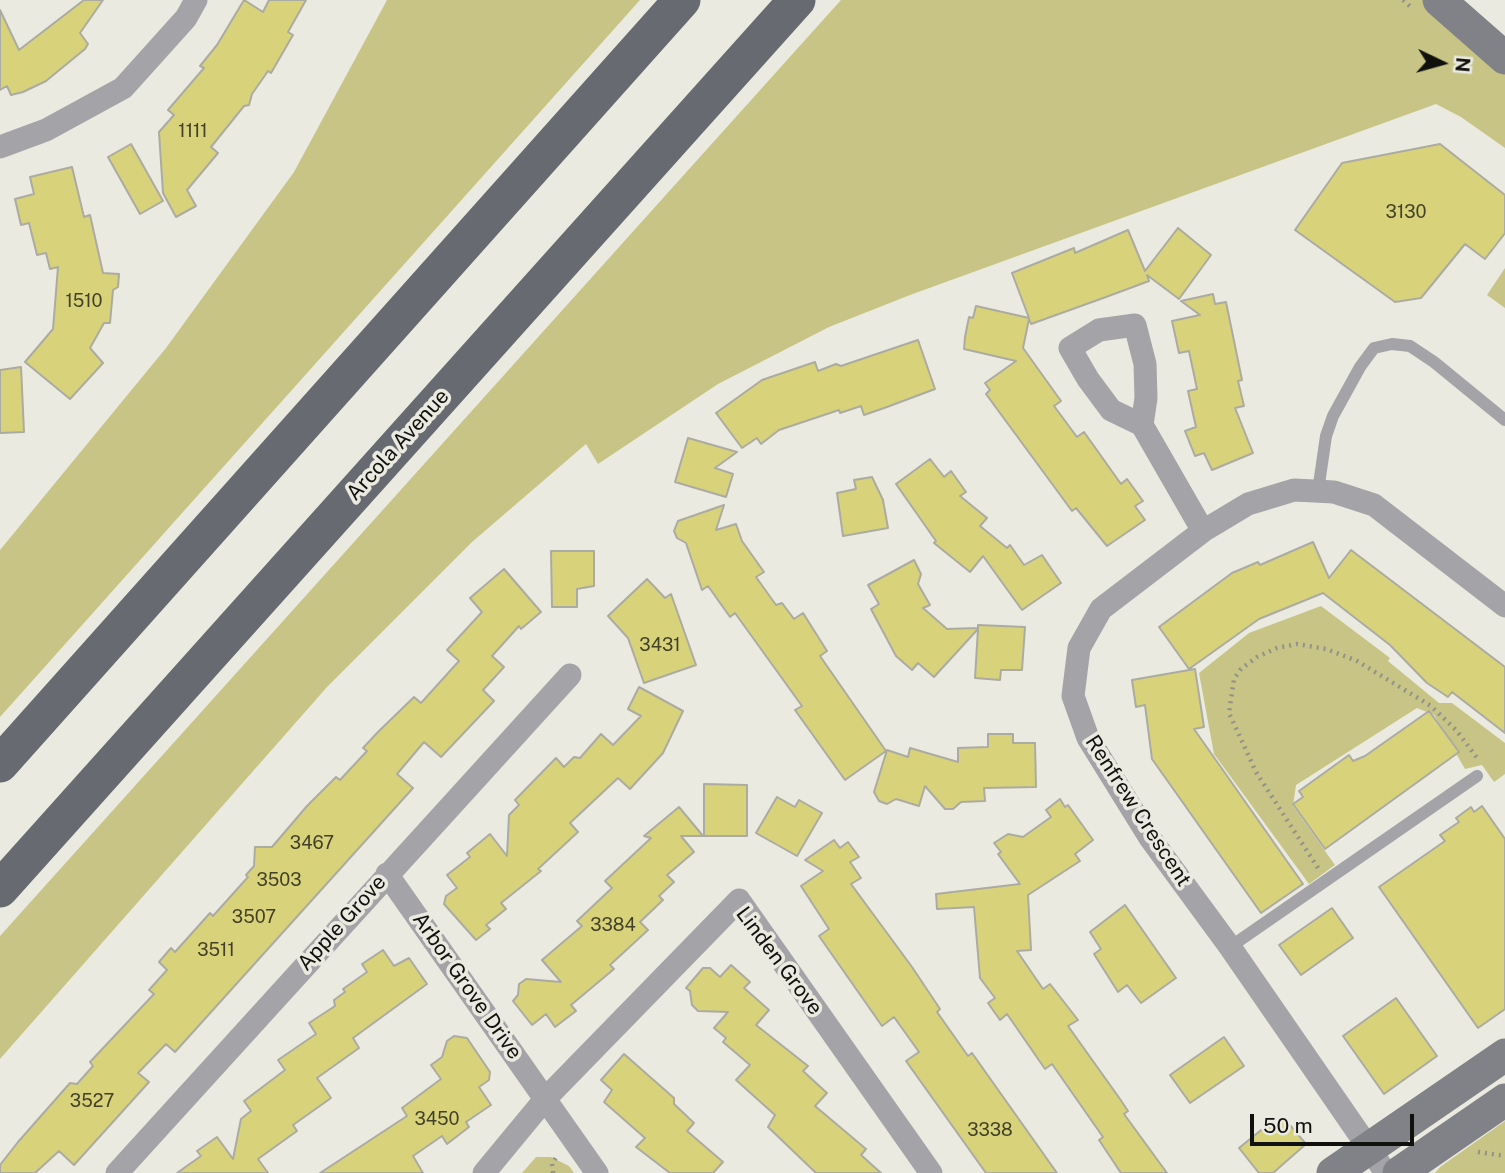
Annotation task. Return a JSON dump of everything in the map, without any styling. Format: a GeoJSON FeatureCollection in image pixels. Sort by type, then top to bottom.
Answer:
{"type":"FeatureCollection","features":[{"type":"Feature","properties":{"kind":"main road"},"geometry":{"type":"LineString","coordinates":[[0,764],[682,0]]}},
{"type":"Feature","properties":{"kind":"main road","name":"Arcola Avenue"},"geometry":{"type":"LineString","coordinates":[[0,889],[797,0]]}},
{"type":"Feature","properties":{"kind":"street"},"geometry":{"type":"LineString","coordinates":[[0,147],[46,130],[123,88],[187,18],[196,0]]}},
{"type":"Feature","properties":{"kind":"street"},"geometry":{"type":"LineString","coordinates":[[1439,0],[1505,58]]}},
{"type":"Feature","properties":{"kind":"street"},"geometry":{"type":"LineString","coordinates":[[1142,425],[1203,531]]}},
{"type":"Feature","properties":{"kind":"street","name":"Renfrew Crescent"},"geometry":{"type":"LineString","coordinates":[[1378,1160],[1230,947],[1150,838],[1088,738],[1073,696],[1079,648],[1101,608],[1203,531],[1248,504],[1294,490],[1334,492],[1374,505],[1505,606]]}},
{"type":"Feature","properties":{"kind":"street","name":"Apple Grove"},"geometry":{"type":"LineString","coordinates":[[117,1173],[569,676]]}},
{"type":"Feature","properties":{"kind":"street","name":"Arbor Grove Drive"},"geometry":{"type":"LineString","coordinates":[[387,874],[547,1098],[597,1173]]}},
{"type":"Feature","properties":{"kind":"street","name":"Linden Grove"},"geometry":{"type":"LineString","coordinates":[[547,1098],[739,900],[931,1173]]}},
{"type":"Feature","properties":{"kind":"street"},"geometry":{"type":"LineString","coordinates":[[1333,1173],[1378,1160],[1505,1055]]}},
{"type":"Feature","properties":{"kind":"street"},"geometry":{"type":"LineString","coordinates":[[484,1173],[547,1098]]}},
{"type":"Feature","properties":{"kind":"street"},"geometry":{"type":"LineString","coordinates":[[1399,1173],[1505,1100]]}},
{"type":"Feature","properties":{"kind":"lane"},"geometry":{"type":"LineString","coordinates":[[1318,491],[1333,416],[1360,367],[1374,348],[1392,344],[1410,346],[1434,362],[1505,420]]}},
{"type":"Feature","properties":{"kind":"lane"},"geometry":{"type":"LineString","coordinates":[[1230,947],[1478,776]]}},
{"type":"Feature","properties":{"kind":"path"},"geometry":{"type":"LineString","coordinates":[[1326,881],[1256,772],[1229,713],[1234,679],[1241,669],[1256,657],[1287,645],[1310,645],[1339,653],[1378,673],[1445,718],[1480,763],[1478,776]]}},
{"type":"Feature","properties":{"kind":"shaded area"},"geometry":{"type":"Polygon","coordinates":[[[387,0],[640,0],[0,717],[0,550],[166,348],[294,172],[387,0]]]}},
{"type":"Feature","properties":{"kind":"shaded area"},"geometry":{"type":"Polygon","coordinates":[[[841,0],[1427,0],[1505,71],[1505,148],[1461,117],[1436,104],[910,295],[829,327],[718,384],[598,464],[586,444],[472,542],[327,687],[0,1059],[0,936],[841,0]]]}},
{"type":"Feature","properties":{"kind":"shaded area"},"geometry":{"type":"Polygon","coordinates":[[[1505,268],[1505,308],[1487,295],[1505,268]]]}},
{"type":"Feature","properties":{"kind":"shaded area"},"geometry":{"type":"Polygon","coordinates":[[[1321,606],[1390,658],[1388,661],[1439,703],[1452,703],[1505,743],[1505,774],[1494,782],[1482,765],[1465,769],[1434,715],[1417,708],[1296,785],[1293,806],[1335,865],[1309,884],[1214,754],[1199,673],[1249,633],[1321,606]]]}},
{"type":"Feature","properties":{"kind":"shaded area"},"geometry":{"type":"Polygon","coordinates":[[[1505,1121],[1505,1173],[1435,1173],[1440,1167],[1505,1121]]]}},
{"type":"Feature","properties":{"kind":"shaded area"},"geometry":{"type":"Polygon","coordinates":[[[536,1157],[551,1157],[569,1166],[574,1173],[522,1173],[536,1157]]]}},
{"type":"Feature","properties":{"kind":"building"},"geometry":{"type":"Polygon","coordinates":[[[84,0],[103,0],[80,33],[88,44],[85,49],[46,81],[11,95],[7,86],[0,90],[0,10],[19,50],[84,0]]]}},
{"type":"Feature","properties":{"kind":"building"},"geometry":{"type":"Polygon","coordinates":[[[244,0],[263,12],[269,0],[306,0],[288,32],[293,35],[271,73],[268,71],[252,94],[249,105],[244,106],[211,147],[218,153],[187,190],[196,206],[176,217],[163,193],[159,132],[174,115],[168,110],[204,68],[200,66],[217,45],[244,0]]]}},
{"type":"Feature","properties":{"kind":"building"},"geometry":{"type":"Polygon","coordinates":[[[131,144],[163,201],[140,214],[108,157],[131,144]]]}},
{"type":"Feature","properties":{"kind":"building"},"geometry":{"type":"Polygon","coordinates":[[[1440,144],[1505,195],[1505,233],[1485,259],[1465,244],[1421,298],[1395,302],[1295,230],[1342,163],[1440,144]]]}},
{"type":"Feature","properties":{"kind":"building"},"geometry":{"type":"Polygon","coordinates":[[[72,167],[84,217],[90,215],[103,273],[119,274],[118,287],[113,290],[110,323],[104,323],[90,348],[103,363],[70,399],[25,362],[53,329],[58,267],[50,269],[46,253],[37,255],[29,223],[21,225],[15,199],[34,194],[30,177],[72,167]]]}},
{"type":"Feature","properties":{"kind":"building"},"geometry":{"type":"Polygon","coordinates":[[[1178,228],[1211,255],[1179,299],[1147,275],[1149,281],[1031,324],[1029,319],[1023,348],[1061,401],[1054,406],[1077,437],[1084,432],[1121,484],[1127,479],[1143,501],[1135,506],[1145,520],[1107,546],[1076,508],[1072,511],[986,394],[990,390],[985,383],[1016,361],[964,349],[969,317],[973,318],[976,306],[1029,318],[1012,273],[1074,248],[1075,253],[1128,230],[1145,271],[1178,228]]]}},
{"type":"Feature","properties":{"kind":"building"},"geometry":{"type":"Polygon","coordinates":[[[1213,294],[1215,304],[1226,302],[1242,380],[1238,381],[1244,406],[1235,408],[1253,453],[1212,470],[1204,453],[1195,456],[1185,431],[1196,427],[1188,391],[1197,389],[1189,351],[1179,353],[1172,321],[1200,315],[1181,301],[1213,294]]]}},
{"type":"Feature","properties":{"kind":"building"},"geometry":{"type":"Polygon","coordinates":[[[918,340],[935,389],[887,407],[864,415],[861,406],[840,413],[839,410],[779,430],[761,444],[757,438],[742,448],[716,413],[762,380],[815,362],[818,371],[836,364],[841,366],[918,340]]]}},
{"type":"Feature","properties":{"kind":"building"},"geometry":{"type":"Polygon","coordinates":[[[21,367],[24,432],[0,433],[0,370],[21,367]]]}},
{"type":"Feature","properties":{"kind":"building"},"geometry":{"type":"Polygon","coordinates":[[[688,438],[737,452],[715,468],[733,474],[726,497],[675,482],[688,438]]]}},
{"type":"Feature","properties":{"kind":"building"},"geometry":{"type":"Polygon","coordinates":[[[930,459],[944,477],[951,471],[966,492],[960,496],[987,518],[980,526],[1007,548],[1010,545],[1024,565],[1042,555],[1061,583],[1022,610],[983,556],[970,572],[934,543],[936,541],[896,484],[930,459]]]}},
{"type":"Feature","properties":{"kind":"building"},"geometry":{"type":"Polygon","coordinates":[[[872,477],[883,500],[888,528],[843,536],[837,493],[856,489],[854,480],[872,477]]]}},
{"type":"Feature","properties":{"kind":"building"},"geometry":{"type":"Polygon","coordinates":[[[724,505],[716,530],[736,524],[742,541],[764,572],[756,577],[776,605],[782,603],[794,619],[803,613],[827,651],[820,656],[886,751],[845,780],[795,710],[802,706],[735,613],[730,617],[708,586],[702,590],[686,543],[677,538],[674,531],[678,521],[724,505]]]}},
{"type":"Feature","properties":{"kind":"building"},"geometry":{"type":"Polygon","coordinates":[[[1313,542],[1329,578],[1351,550],[1505,667],[1505,733],[1452,692],[1448,697],[1427,683],[1390,645],[1323,593],[1259,619],[1189,669],[1159,627],[1232,573],[1258,562],[1260,565],[1313,542]]]}},
{"type":"Feature","properties":{"kind":"building"},"geometry":{"type":"Polygon","coordinates":[[[551,551],[594,551],[594,586],[577,589],[577,607],[552,607],[551,551]]]}},
{"type":"Feature","properties":{"kind":"building"},"geometry":{"type":"Polygon","coordinates":[[[914,560],[921,574],[918,584],[930,605],[923,608],[947,629],[978,628],[978,625],[1025,627],[1022,670],[1001,670],[1000,680],[975,678],[978,629],[934,677],[918,663],[912,670],[896,656],[871,609],[879,604],[868,585],[914,560]]]}},
{"type":"Feature","properties":{"kind":"building"},"geometry":{"type":"Polygon","coordinates":[[[504,569],[541,612],[521,629],[519,626],[492,656],[504,667],[483,690],[494,701],[441,757],[424,742],[397,774],[413,788],[175,1052],[166,1044],[138,1073],[149,1082],[74,1165],[59,1151],[35,1173],[0,1173],[0,1165],[18,1142],[70,1083],[77,1084],[93,1066],[90,1062],[154,994],[149,990],[167,970],[159,962],[171,948],[175,952],[210,913],[213,916],[248,877],[246,875],[254,866],[255,847],[272,847],[307,806],[336,777],[340,780],[367,751],[363,748],[378,732],[414,697],[421,703],[459,661],[447,650],[482,612],[470,598],[504,569]]]}},
{"type":"Feature","properties":{"kind":"building"},"geometry":{"type":"Polygon","coordinates":[[[647,579],[665,598],[671,594],[696,665],[644,683],[628,638],[608,616],[647,579]]]}},
{"type":"Feature","properties":{"kind":"building"},"geometry":{"type":"Polygon","coordinates":[[[1195,669],[1204,727],[1194,729],[1303,884],[1261,913],[1152,759],[1145,705],[1136,707],[1132,680],[1195,669]]]}},
{"type":"Feature","properties":{"kind":"building"},"geometry":{"type":"Polygon","coordinates":[[[639,687],[683,711],[663,753],[630,789],[618,778],[570,823],[578,832],[538,869],[541,871],[501,903],[506,909],[486,925],[490,929],[476,940],[444,904],[446,896],[457,888],[447,875],[470,857],[467,853],[490,834],[507,856],[509,815],[519,805],[515,800],[556,758],[564,767],[574,757],[580,758],[601,734],[613,745],[641,716],[628,709],[639,687]]]}},
{"type":"Feature","properties":{"kind":"building"},"geometry":{"type":"Polygon","coordinates":[[[1429,711],[1459,752],[1325,849],[1293,804],[1303,797],[1299,791],[1349,755],[1353,761],[1365,756],[1429,711]]]}},
{"type":"Feature","properties":{"kind":"building"},"geometry":{"type":"Polygon","coordinates":[[[988,734],[1013,734],[1013,743],[1035,743],[1036,787],[984,788],[985,801],[961,802],[953,809],[945,809],[925,786],[919,806],[896,799],[887,804],[879,801],[874,792],[887,750],[908,757],[910,748],[958,762],[958,748],[988,747],[988,734]]]}},
{"type":"Feature","properties":{"kind":"building"},"geometry":{"type":"Polygon","coordinates":[[[704,784],[747,785],[747,836],[704,836],[704,784]]]}},
{"type":"Feature","properties":{"kind":"building"},"geometry":{"type":"Polygon","coordinates":[[[777,797],[795,807],[799,800],[822,813],[797,856],[756,833],[777,797]]]}},
{"type":"Feature","properties":{"kind":"building"},"geometry":{"type":"Polygon","coordinates":[[[1060,799],[1065,807],[1068,805],[1093,840],[1075,854],[1080,861],[1028,895],[1031,950],[1017,951],[1043,989],[1050,984],[1078,1020],[1068,1026],[1128,1111],[1124,1114],[1167,1173],[1121,1173],[1099,1140],[1103,1137],[1052,1064],[1045,1069],[1007,1014],[1000,1020],[988,1003],[995,998],[980,978],[974,907],[937,909],[936,894],[1020,884],[998,854],[1001,852],[994,843],[1008,834],[1023,837],[1051,817],[1046,810],[1060,799]]]}},
{"type":"Feature","properties":{"kind":"building"},"geometry":{"type":"Polygon","coordinates":[[[1482,806],[1505,839],[1505,1009],[1478,1028],[1379,887],[1445,841],[1440,835],[1459,822],[1456,818],[1471,807],[1474,812],[1482,806]]]}},
{"type":"Feature","properties":{"kind":"building"},"geometry":{"type":"Polygon","coordinates":[[[679,807],[703,836],[681,836],[694,852],[667,875],[674,882],[659,896],[663,900],[640,922],[648,930],[610,965],[614,969],[571,1005],[576,1011],[555,1027],[546,1014],[532,1025],[513,1001],[518,995],[519,984],[526,979],[561,982],[542,960],[582,926],[577,921],[612,888],[605,881],[651,838],[644,836],[679,807]]]}},
{"type":"Feature","properties":{"kind":"building"},"geometry":{"type":"Polygon","coordinates":[[[834,840],[840,848],[848,842],[859,857],[850,862],[861,878],[851,884],[912,967],[940,1009],[937,1012],[968,1056],[972,1053],[1057,1173],[986,1173],[906,1061],[919,1052],[894,1017],[882,1026],[819,936],[829,929],[801,886],[823,871],[805,860],[834,840]]]}},
{"type":"Feature","properties":{"kind":"building"},"geometry":{"type":"Polygon","coordinates":[[[1125,905],[1176,978],[1141,1003],[1127,985],[1118,992],[1094,954],[1101,949],[1090,932],[1125,905]]]}},
{"type":"Feature","properties":{"kind":"building"},"geometry":{"type":"Polygon","coordinates":[[[1332,908],[1353,938],[1301,975],[1279,945],[1332,908]]]}},
{"type":"Feature","properties":{"kind":"building"},"geometry":{"type":"Polygon","coordinates":[[[383,950],[394,966],[409,958],[427,984],[353,1038],[359,1048],[317,1078],[331,1098],[293,1125],[297,1131],[258,1159],[268,1173],[177,1173],[201,1156],[197,1151],[217,1137],[233,1159],[241,1119],[251,1111],[244,1101],[285,1070],[278,1060],[316,1034],[309,1023],[335,1006],[334,1000],[345,992],[343,989],[367,972],[362,964],[383,950]]]}},
{"type":"Feature","properties":{"kind":"building"},"geometry":{"type":"Polygon","coordinates":[[[731,965],[750,982],[744,988],[769,1010],[756,1025],[808,1066],[803,1071],[827,1093],[815,1106],[866,1149],[861,1155],[881,1173],[816,1173],[768,1127],[775,1115],[736,1080],[750,1065],[723,1042],[726,1038],[714,1028],[728,1012],[698,1011],[692,1005],[690,991],[686,988],[703,968],[710,968],[720,977],[731,965]]]}},
{"type":"Feature","properties":{"kind":"building"},"geometry":{"type":"Polygon","coordinates":[[[1396,998],[1437,1056],[1384,1094],[1343,1036],[1396,998]]]}},
{"type":"Feature","properties":{"kind":"building"},"geometry":{"type":"Polygon","coordinates":[[[454,1036],[467,1038],[490,1072],[489,1080],[479,1087],[491,1105],[466,1122],[469,1127],[447,1144],[442,1136],[413,1156],[423,1173],[320,1173],[407,1116],[402,1108],[441,1079],[431,1065],[442,1057],[447,1041],[454,1036]]]}},
{"type":"Feature","properties":{"kind":"building"},"geometry":{"type":"Polygon","coordinates":[[[1224,1037],[1244,1066],[1190,1103],[1170,1075],[1224,1037]]]}},
{"type":"Feature","properties":{"kind":"building"},"geometry":{"type":"Polygon","coordinates":[[[624,1054],[674,1098],[674,1104],[694,1123],[687,1131],[723,1162],[713,1173],[670,1173],[636,1147],[645,1138],[604,1102],[612,1090],[601,1080],[624,1054]]]}},
{"type":"Feature","properties":{"kind":"building"},"geometry":{"type":"Polygon","coordinates":[[[1283,1117],[1306,1144],[1273,1173],[1259,1173],[1239,1148],[1271,1122],[1273,1125],[1283,1117]]]}}]}
